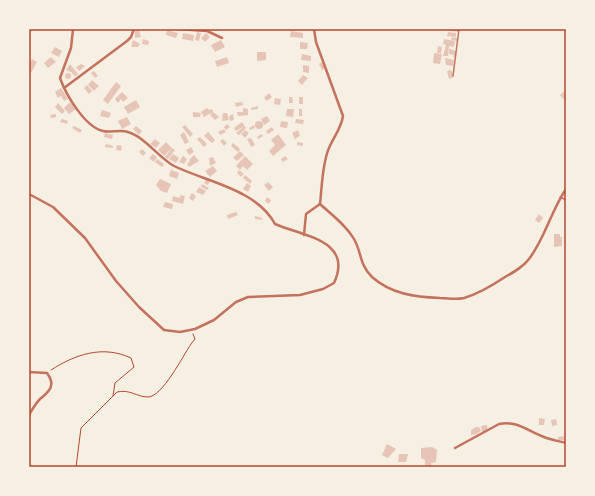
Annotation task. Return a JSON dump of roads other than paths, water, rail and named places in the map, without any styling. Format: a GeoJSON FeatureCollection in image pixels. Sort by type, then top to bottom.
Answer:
{"type":"FeatureCollection","features":[{"type":"Feature","properties":{"kind":"street"},"geometry":{"type":"LineString","coordinates":[[29,194],[53,208],[85,238],[116,281],[139,307],[164,330],[180,332],[189,330],[214,320],[236,302],[248,297],[300,294],[323,288],[334,283],[339,273],[337,258],[328,244],[317,238],[304,235],[275,224],[269,213],[231,188],[174,166],[128,132],[103,131],[93,127],[72,102],[60,78],[70,48],[73,29]]}},
{"type":"Feature","properties":{"kind":"street"},"geometry":{"type":"LineString","coordinates":[[64,88],[127,41],[131,37],[134,29]]}},
{"type":"Feature","properties":{"kind":"street"},"geometry":{"type":"LineString","coordinates":[[177,29],[207,31],[222,38]]}},
{"type":"Feature","properties":{"kind":"street"},"geometry":{"type":"LineString","coordinates":[[304,235],[306,214],[320,204],[325,160],[329,148],[342,125],[343,116],[316,42],[314,29]]}},
{"type":"Feature","properties":{"kind":"street"},"geometry":{"type":"LineString","coordinates":[[320,204],[344,226],[353,238],[359,248],[360,258],[364,269],[373,278],[390,289],[402,294],[419,297],[454,299],[464,298],[474,294],[520,268],[537,248],[560,198],[566,189]]}},
{"type":"Feature","properties":{"kind":"street"},"geometry":{"type":"LineString","coordinates":[[29,372],[47,373],[51,378],[50,391],[40,400],[29,415]]}},
{"type":"Feature","properties":{"kind":"street"},"geometry":{"type":"LineString","coordinates":[[455,448],[499,424],[507,422],[518,425],[545,438],[566,443]]}},
{"type":"Feature","properties":{"kind":"lane"},"geometry":{"type":"LineString","coordinates":[[454,76],[459,29]]}},
{"type":"Feature","properties":{"kind":"lane"},"geometry":{"type":"LineString","coordinates":[[560,198],[566,200]]}}]}
